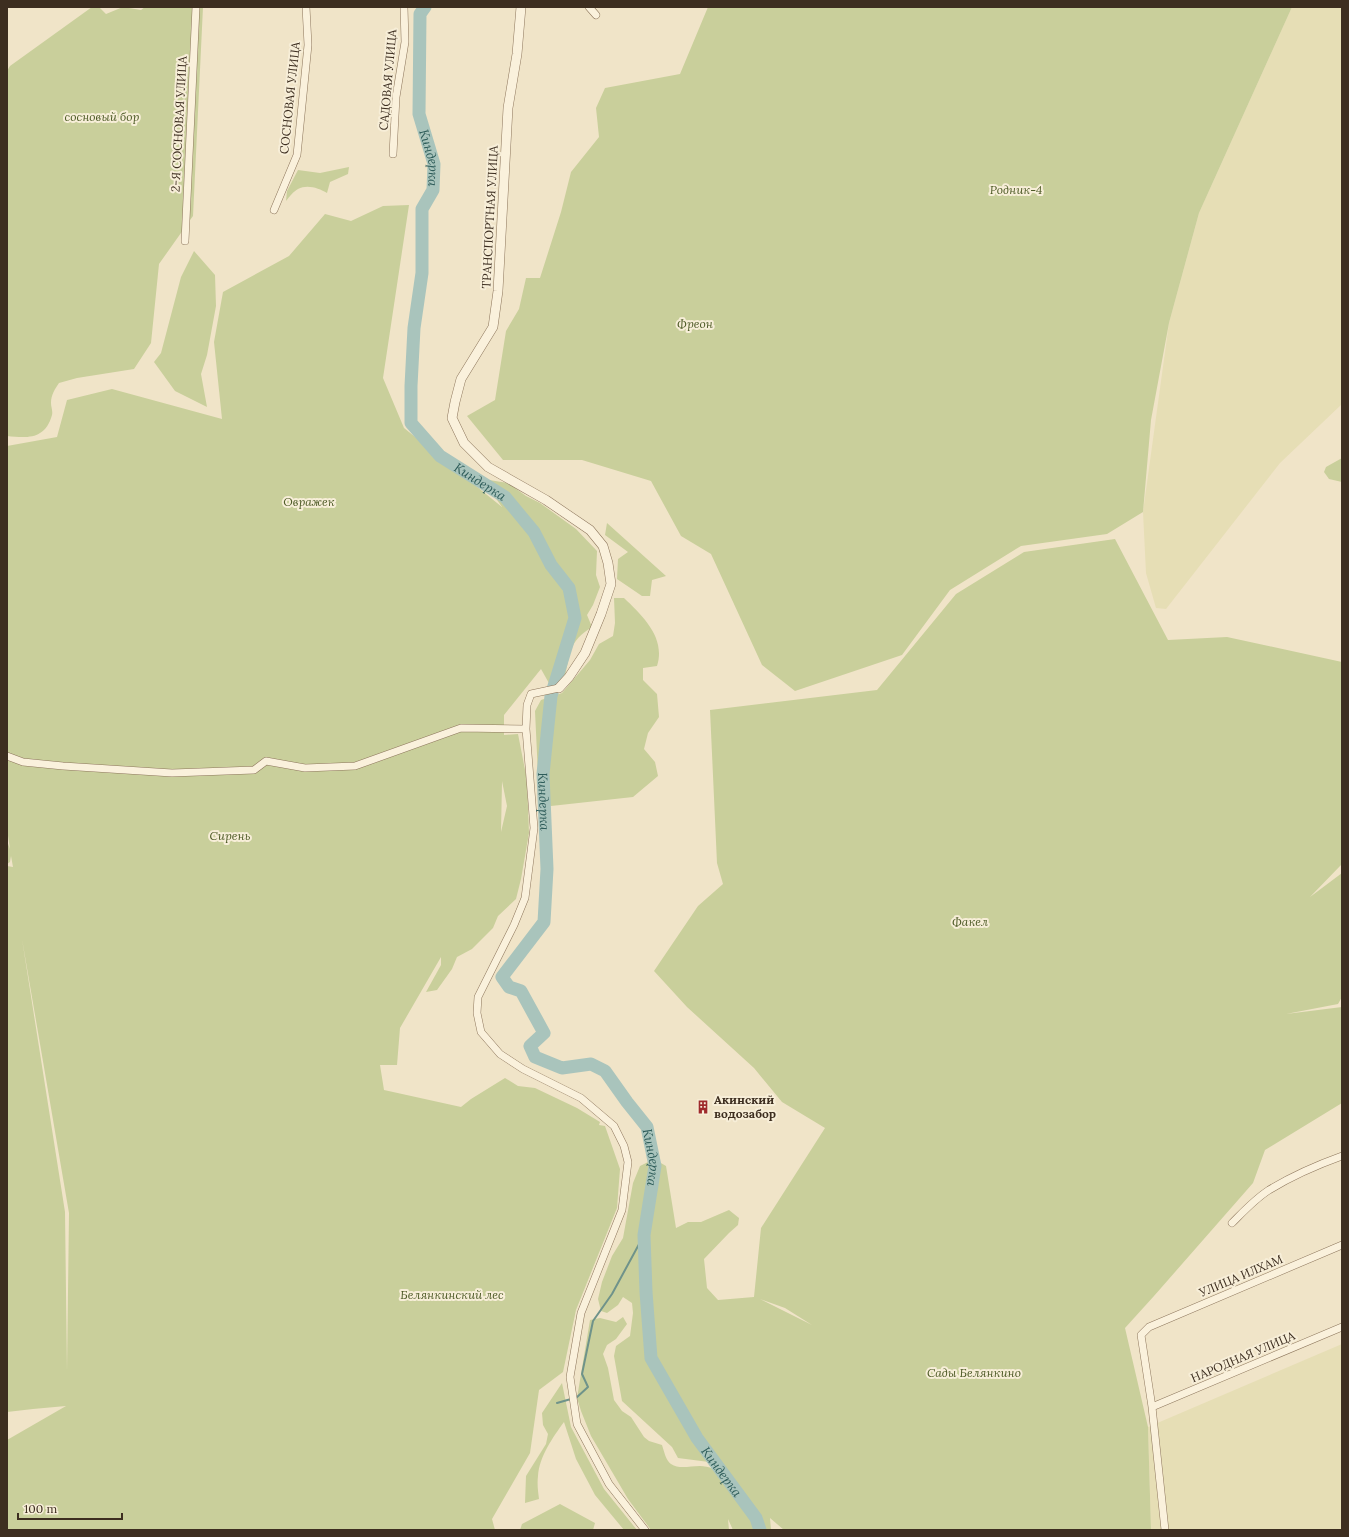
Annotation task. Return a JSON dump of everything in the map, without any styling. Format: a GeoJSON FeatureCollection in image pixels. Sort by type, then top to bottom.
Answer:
{"type":"FeatureCollection","features":[{"type":"Feature","properties":{"kind":"street","name":"2-Я СОСНОВАЯ УЛИЦА"},"geometry":{"type":"LineString","coordinates":[[185,241],[196,7]]}},
{"type":"Feature","properties":{"kind":"street","name":"СОСНОВАЯ УЛИЦА"},"geometry":{"type":"LineString","coordinates":[[274,210],[297,155],[308,45],[306,7]]}},
{"type":"Feature","properties":{"kind":"street","name":"САДОВАЯ УЛИЦА"},"geometry":{"type":"LineString","coordinates":[[393,154],[396,96],[405,42],[404,7]]}},
{"type":"Feature","properties":{"kind":"street","name":"ТРАНСПОРТНАЯ УЛИЦА"},"geometry":{"type":"LineString","coordinates":[[521,7],[508,108],[498,291],[493,327],[461,379],[452,418],[464,443],[488,466],[546,500],[590,530],[603,546],[608,563],[611,584],[601,614],[585,653],[569,677],[559,688]]}},
{"type":"Feature","properties":{"kind":"street"},"geometry":{"type":"LineString","coordinates":[[589,7],[596,15]]}},
{"type":"Feature","properties":{"kind":"street"},"geometry":{"type":"LineString","coordinates":[[559,688],[531,694],[527,705],[526,729],[534,828],[525,898],[514,925],[478,997],[477,1013],[481,1032],[500,1054],[523,1069],[581,1098],[614,1126],[624,1146],[628,1162],[622,1210],[581,1313],[570,1377],[576,1424],[609,1484],[645,1530]]}},
{"type":"Feature","properties":{"kind":"street"},"geometry":{"type":"LineString","coordinates":[[7,756],[23,762],[172,773],[254,770],[266,761],[305,768],[355,766],[461,728],[526,729]]}},
{"type":"Feature","properties":{"kind":"street"},"geometry":{"type":"LineString","coordinates":[[1232,1223],[1248,1206],[1269,1190],[1322,1163],[1342,1156]]}},
{"type":"Feature","properties":{"kind":"street","name":"УЛИЦА ИЛХАМ"},"geometry":{"type":"LineString","coordinates":[[1152,1407],[1141,1334],[1150,1327],[1342,1245]]}},
{"type":"Feature","properties":{"kind":"street","name":"НАРОДНАЯ УЛИЦА"},"geometry":{"type":"LineString","coordinates":[[1152,1407],[1342,1327]]}},
{"type":"Feature","properties":{"kind":"street"},"geometry":{"type":"LineString","coordinates":[[1152,1407],[1165,1530]]}},
{"type":"Feature","properties":{"kind":"shaded area"},"geometry":{"type":"Polygon","coordinates":[[[1292,7],[1342,7],[1342,404],[1280,463],[1166,609],[1156,608],[1146,573],[1143,512],[1169,323],[1199,213],[1292,7]]]}},
{"type":"Feature","properties":{"kind":"shaded area"},"geometry":{"type":"Polygon","coordinates":[[[1342,1344],[1342,1530],[1151,1530],[1148,1427],[1342,1344]]]}},
{"type":"Feature","properties":{"kind":"green space","name":"сосновый бор"},"geometry":{"type":"Polygon","coordinates":[[[92,7],[99,7],[106,14],[123,7],[141,10],[145,7],[203,7],[193,216],[159,264],[151,343],[134,369],[77,378],[59,383],[52,395],[52,415],[45,429],[34,436],[7,436],[7,71],[10,66],[92,7]]]}},
{"type":"Feature","properties":{"kind":"green space"},"geometry":{"type":"Polygon","coordinates":[[[708,7],[1292,7],[1199,213],[1169,323],[1151,420],[1143,512],[1107,534],[1021,546],[950,590],[902,655],[795,691],[762,665],[711,554],[681,536],[651,481],[582,460],[503,460],[467,416],[495,400],[506,331],[519,309],[526,278],[540,278],[561,212],[571,172],[599,137],[596,108],[605,88],[680,74],[708,7]]]}},
{"type":"Feature","properties":{"kind":"green space"},"geometry":{"type":"Polygon","coordinates":[[[349,167],[348,174],[330,182],[327,193],[313,187],[305,187],[295,191],[286,201],[287,191],[298,170],[320,173],[349,167]]]}},
{"type":"Feature","properties":{"kind":"green space"},"geometry":{"type":"Polygon","coordinates":[[[409,205],[383,378],[404,428],[502,507],[495,497],[489,480],[508,483],[526,496],[540,503],[576,529],[597,551],[596,575],[600,587],[593,605],[587,615],[592,627],[579,637],[572,647],[565,676],[550,685],[541,669],[504,715],[504,735],[518,734],[527,780],[529,833],[516,899],[498,916],[493,928],[472,949],[457,957],[452,969],[437,990],[426,992],[441,965],[441,957],[400,1028],[397,1065],[380,1065],[384,1090],[461,1107],[505,1078],[518,1086],[535,1088],[577,1108],[600,1122],[599,1125],[605,1126],[620,1169],[617,1208],[576,1310],[563,1372],[539,1390],[530,1453],[492,1519],[495,1530],[7,1530],[7,1440],[66,1406],[7,1412],[7,866],[13,867],[11,856],[10,862],[7,864],[7,841],[10,849],[7,829],[7,446],[57,437],[67,400],[112,389],[222,419],[214,342],[223,292],[289,256],[325,214],[351,221],[383,206],[409,205]],[[502,782],[501,832],[507,806],[502,782]],[[22,939],[65,1212],[67,1371],[69,1213],[22,939]]]}},
{"type":"Feature","properties":{"kind":"green space"},"geometry":{"type":"Polygon","coordinates":[[[194,251],[215,275],[216,306],[207,355],[201,374],[207,407],[175,391],[154,362],[161,353],[181,277],[194,251]]]}},
{"type":"Feature","properties":{"kind":"green space"},"geometry":{"type":"Polygon","coordinates":[[[1342,458],[1342,482],[1329,479],[1324,472],[1326,467],[1342,458]]]}},
{"type":"Feature","properties":{"kind":"green space"},"geometry":{"type":"Polygon","coordinates":[[[607,523],[666,576],[652,580],[650,596],[642,596],[617,579],[618,559],[628,552],[605,535],[607,523]]]}},
{"type":"Feature","properties":{"kind":"green space","name":"Факел"},"geometry":{"type":"Polygon","coordinates":[[[1115,539],[1168,640],[1227,637],[1342,662],[1342,864],[1310,897],[1342,873],[1342,997],[1338,1004],[1286,1014],[1342,1007],[1342,1103],[1265,1150],[1253,1183],[1125,1328],[1148,1427],[1151,1530],[784,1530],[770,1518],[771,1530],[733,1530],[728,1519],[729,1530],[651,1530],[628,1499],[591,1436],[577,1398],[590,1320],[600,1318],[616,1322],[623,1317],[627,1324],[616,1339],[607,1345],[603,1354],[608,1368],[614,1400],[622,1411],[631,1417],[644,1437],[649,1441],[662,1445],[669,1463],[681,1467],[702,1466],[713,1469],[709,1462],[678,1458],[672,1447],[622,1401],[614,1356],[616,1346],[630,1336],[633,1313],[632,1303],[623,1297],[618,1305],[607,1313],[601,1311],[598,1299],[602,1282],[612,1256],[623,1238],[633,1183],[640,1166],[654,1159],[666,1166],[676,1228],[688,1222],[701,1222],[729,1210],[739,1218],[738,1225],[704,1259],[707,1288],[718,1300],[754,1297],[761,1228],[825,1128],[782,1102],[754,1068],[687,1007],[654,971],[698,906],[723,884],[717,863],[710,710],[877,690],[956,594],[1024,552],[1115,539]],[[760,1299],[812,1325],[785,1308],[760,1299]]]}},
{"type":"Feature","properties":{"kind":"green space"},"geometry":{"type":"Polygon","coordinates":[[[614,598],[624,598],[645,620],[656,637],[659,656],[657,666],[643,668],[643,680],[657,694],[659,717],[648,733],[644,749],[655,762],[658,776],[633,797],[551,806],[539,796],[535,711],[541,700],[562,693],[590,660],[599,644],[613,636],[615,623],[614,598]]]}},
{"type":"Feature","properties":{"kind":"green space"},"geometry":{"type":"Polygon","coordinates":[[[562,1383],[571,1427],[604,1489],[637,1530],[624,1530],[595,1495],[576,1459],[564,1422],[551,1441],[541,1462],[538,1479],[539,1499],[525,1503],[526,1476],[546,1444],[548,1434],[543,1425],[542,1413],[562,1383]]]}},
{"type":"Feature","properties":{"kind":"green space"},"geometry":{"type":"Polygon","coordinates":[[[560,1504],[595,1523],[593,1530],[520,1530],[522,1524],[560,1504]]]}},
{"type":"Feature","properties":{"kind":"waterway","name":"Киндерка"},"geometry":{"type":"LineString","coordinates":[[425,7],[420,14],[419,114],[434,164],[433,190],[422,209],[422,273],[414,328],[411,423],[440,456],[505,497],[534,532],[551,565],[569,588],[575,618],[551,696],[543,774],[547,869],[544,922],[502,977],[509,987],[521,991],[544,1033],[530,1046],[535,1057],[562,1068],[591,1064],[605,1071],[647,1127],[655,1166],[644,1235],[646,1292],[651,1358],[697,1438],[756,1518],[760,1530]]}},
{"type":"Feature","properties":{"kind":"waterway"},"geometry":{"type":"LineString","coordinates":[[576,1398],[588,1387],[582,1374],[593,1321],[612,1294],[644,1235]]}},
{"type":"Feature","properties":{"kind":"waterway"},"geometry":{"type":"LineString","coordinates":[[557,1403],[571,1399]]}},
{"type":"Feature","properties":{"kind":"place","name":"Акинский водозабор"},"geometry":{"type":"Point","coordinates":[703,1107]}},
{"type":"Feature","properties":{"kind":"park label","name":"Родник-4"},"geometry":{"type":"Point","coordinates":[1016,190]}},
{"type":"Feature","properties":{"kind":"park label","name":"Фреон"},"geometry":{"type":"Point","coordinates":[695,324]}},
{"type":"Feature","properties":{"kind":"park label","name":"Овражек"},"geometry":{"type":"Point","coordinates":[309,502]}},
{"type":"Feature","properties":{"kind":"park label","name":"Сирень"},"geometry":{"type":"Point","coordinates":[230,836]}},
{"type":"Feature","properties":{"kind":"park label","name":"Белянкинский лес"},"geometry":{"type":"Point","coordinates":[452,1295]}},
{"type":"Feature","properties":{"kind":"park label","name":"Сады Белянкино"},"geometry":{"type":"Point","coordinates":[974,1373]}}]}
